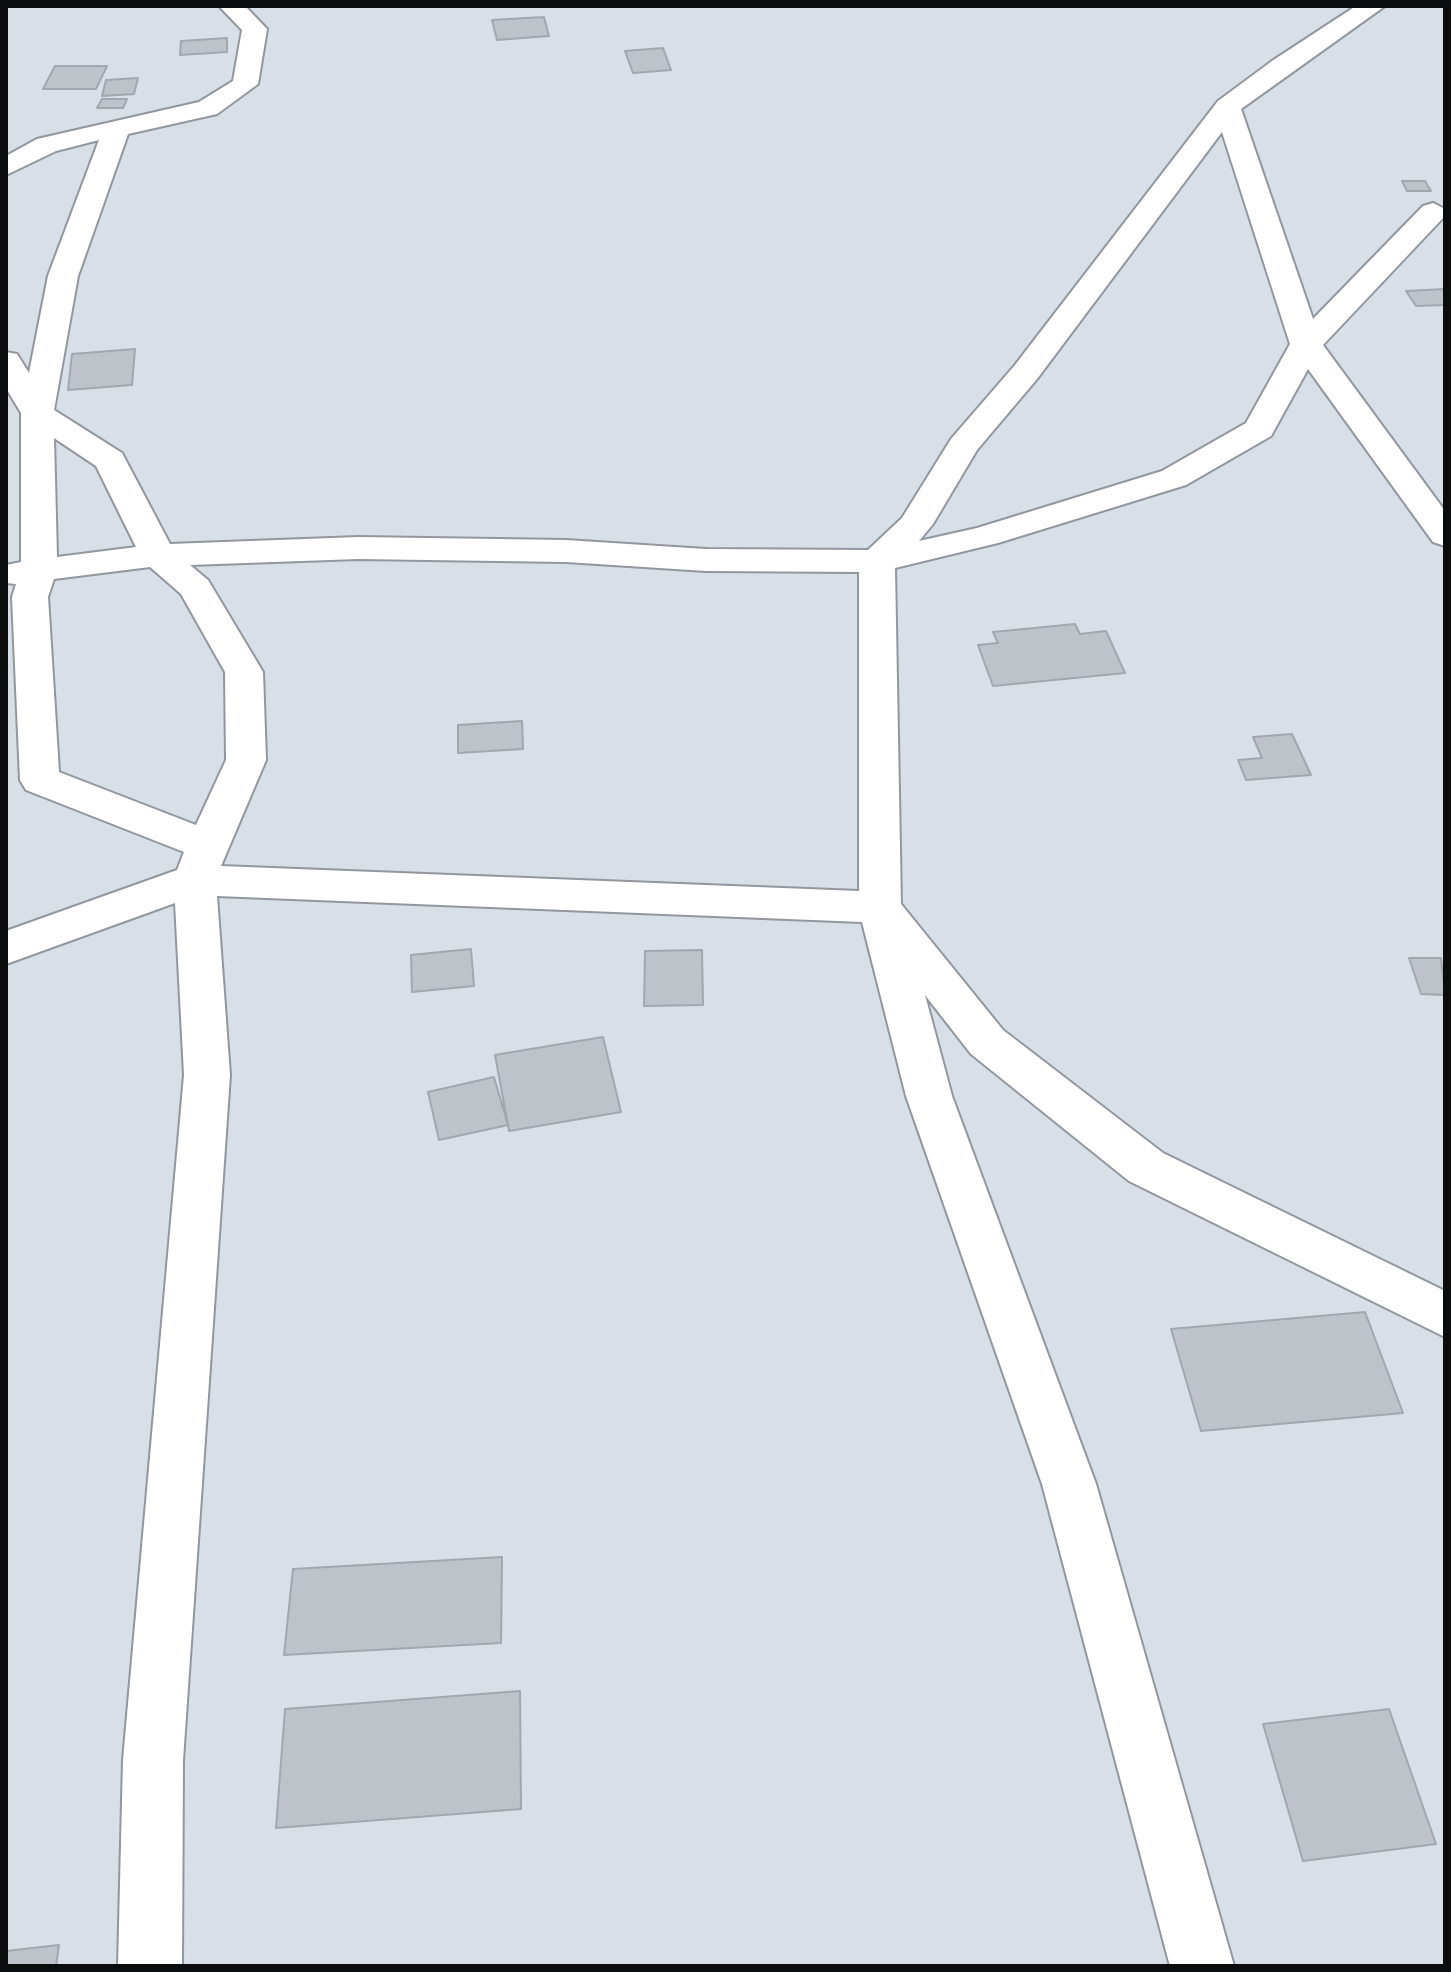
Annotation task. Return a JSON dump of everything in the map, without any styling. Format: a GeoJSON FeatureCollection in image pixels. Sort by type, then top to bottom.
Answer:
{"type":"FeatureCollection","features":[{"type":"Feature","properties":{"kind":"street"},"geometry":{"type":"LineString","coordinates":[[6,167],[47,145],[208,108],[245,84],[255,29],[231,6]]}},
{"type":"Feature","properties":{"kind":"street"},"geometry":{"type":"LineString","coordinates":[[1202,1966],[1069,1484],[929,1096],[880,907],[877,561],[916,524],[963,446],[1026,372],[1227,107],[1281,66],[1373,6]]}},
{"type":"Feature","properties":{"kind":"street"},"geometry":{"type":"LineString","coordinates":[[1227,107],[1306,344],[1445,535]]}},
{"type":"Feature","properties":{"kind":"street"},"geometry":{"type":"LineString","coordinates":[[117,128],[63,276],[37,413],[23,573],[30,597],[40,780],[201,863],[880,907],[987,1042],[1146,1167],[1445,1315]]}},
{"type":"Feature","properties":{"kind":"street"},"geometry":{"type":"LineString","coordinates":[[23,573],[158,555],[358,548],[566,551],[706,560],[877,561],[986,536],[1174,478],[1259,429],[1306,344],[1433,212]]}},
{"type":"Feature","properties":{"kind":"street"},"geometry":{"type":"LineString","coordinates":[[6,361],[37,413],[110,460],[158,555],[195,588],[244,672],[246,760],[201,863],[207,1075],[153,1760],[150,1966]]}},
{"type":"Feature","properties":{"kind":"street"},"geometry":{"type":"LineString","coordinates":[[6,948],[201,863]]}},
{"type":"Feature","properties":{"kind":"building"},"geometry":{"type":"Polygon","coordinates":[[[544,17],[549,36],[497,40],[492,20],[544,17]]]}},
{"type":"Feature","properties":{"kind":"building"},"geometry":{"type":"Polygon","coordinates":[[[227,38],[227,52],[180,55],[181,41],[227,38]]]}},
{"type":"Feature","properties":{"kind":"building"},"geometry":{"type":"Polygon","coordinates":[[[663,48],[671,70],[633,73],[625,51],[663,48]]]}},
{"type":"Feature","properties":{"kind":"building"},"geometry":{"type":"Polygon","coordinates":[[[55,66],[107,66],[96,89],[43,89],[55,66]]]}},
{"type":"Feature","properties":{"kind":"building"},"geometry":{"type":"Polygon","coordinates":[[[138,78],[134,94],[102,96],[106,80],[138,78]]]}},
{"type":"Feature","properties":{"kind":"building"},"geometry":{"type":"Polygon","coordinates":[[[102,99],[127,99],[123,108],[97,108],[102,99]]]}},
{"type":"Feature","properties":{"kind":"building"},"geometry":{"type":"Polygon","coordinates":[[[1402,181],[1425,181],[1431,191],[1407,191],[1402,181]]]}},
{"type":"Feature","properties":{"kind":"building"},"geometry":{"type":"Polygon","coordinates":[[[1445,289],[1445,305],[1416,306],[1406,291],[1445,289]]]}},
{"type":"Feature","properties":{"kind":"building"},"geometry":{"type":"Polygon","coordinates":[[[135,349],[132,385],[68,390],[72,354],[135,349]]]}},
{"type":"Feature","properties":{"kind":"building"},"geometry":{"type":"Polygon","coordinates":[[[1075,624],[1080,634],[1106,631],[1125,673],[993,686],[978,645],[998,643],[993,632],[1075,624]]]}},
{"type":"Feature","properties":{"kind":"building"},"geometry":{"type":"Polygon","coordinates":[[[522,721],[523,749],[458,753],[458,725],[522,721]]]}},
{"type":"Feature","properties":{"kind":"building"},"geometry":{"type":"Polygon","coordinates":[[[1292,734],[1311,775],[1246,780],[1238,760],[1262,758],[1253,737],[1292,734]]]}},
{"type":"Feature","properties":{"kind":"building"},"geometry":{"type":"Polygon","coordinates":[[[471,949],[474,986],[412,992],[411,955],[471,949]]]}},
{"type":"Feature","properties":{"kind":"building"},"geometry":{"type":"Polygon","coordinates":[[[702,950],[703,1005],[644,1006],[645,951],[702,950]]]}},
{"type":"Feature","properties":{"kind":"building"},"geometry":{"type":"Polygon","coordinates":[[[1409,958],[1441,958],[1445,995],[1421,994],[1409,958]]]}},
{"type":"Feature","properties":{"kind":"building"},"geometry":{"type":"Polygon","coordinates":[[[603,1037],[621,1112],[509,1131],[495,1055],[603,1037]]]}},
{"type":"Feature","properties":{"kind":"building"},"geometry":{"type":"Polygon","coordinates":[[[494,1077],[508,1125],[439,1140],[428,1092],[494,1077]]]}},
{"type":"Feature","properties":{"kind":"building"},"geometry":{"type":"Polygon","coordinates":[[[1365,1312],[1403,1413],[1201,1431],[1171,1329],[1365,1312]]]}},
{"type":"Feature","properties":{"kind":"building"},"geometry":{"type":"Polygon","coordinates":[[[502,1557],[501,1643],[284,1655],[293,1569],[502,1557]]]}},
{"type":"Feature","properties":{"kind":"building"},"geometry":{"type":"Polygon","coordinates":[[[520,1691],[521,1809],[276,1828],[285,1709],[520,1691]]]}},
{"type":"Feature","properties":{"kind":"building"},"geometry":{"type":"Polygon","coordinates":[[[1389,1709],[1436,1844],[1303,1861],[1263,1724],[1389,1709]]]}},
{"type":"Feature","properties":{"kind":"building"},"geometry":{"type":"Polygon","coordinates":[[[59,1945],[56,1966],[6,1966],[6,1951],[59,1945]]]}}]}
